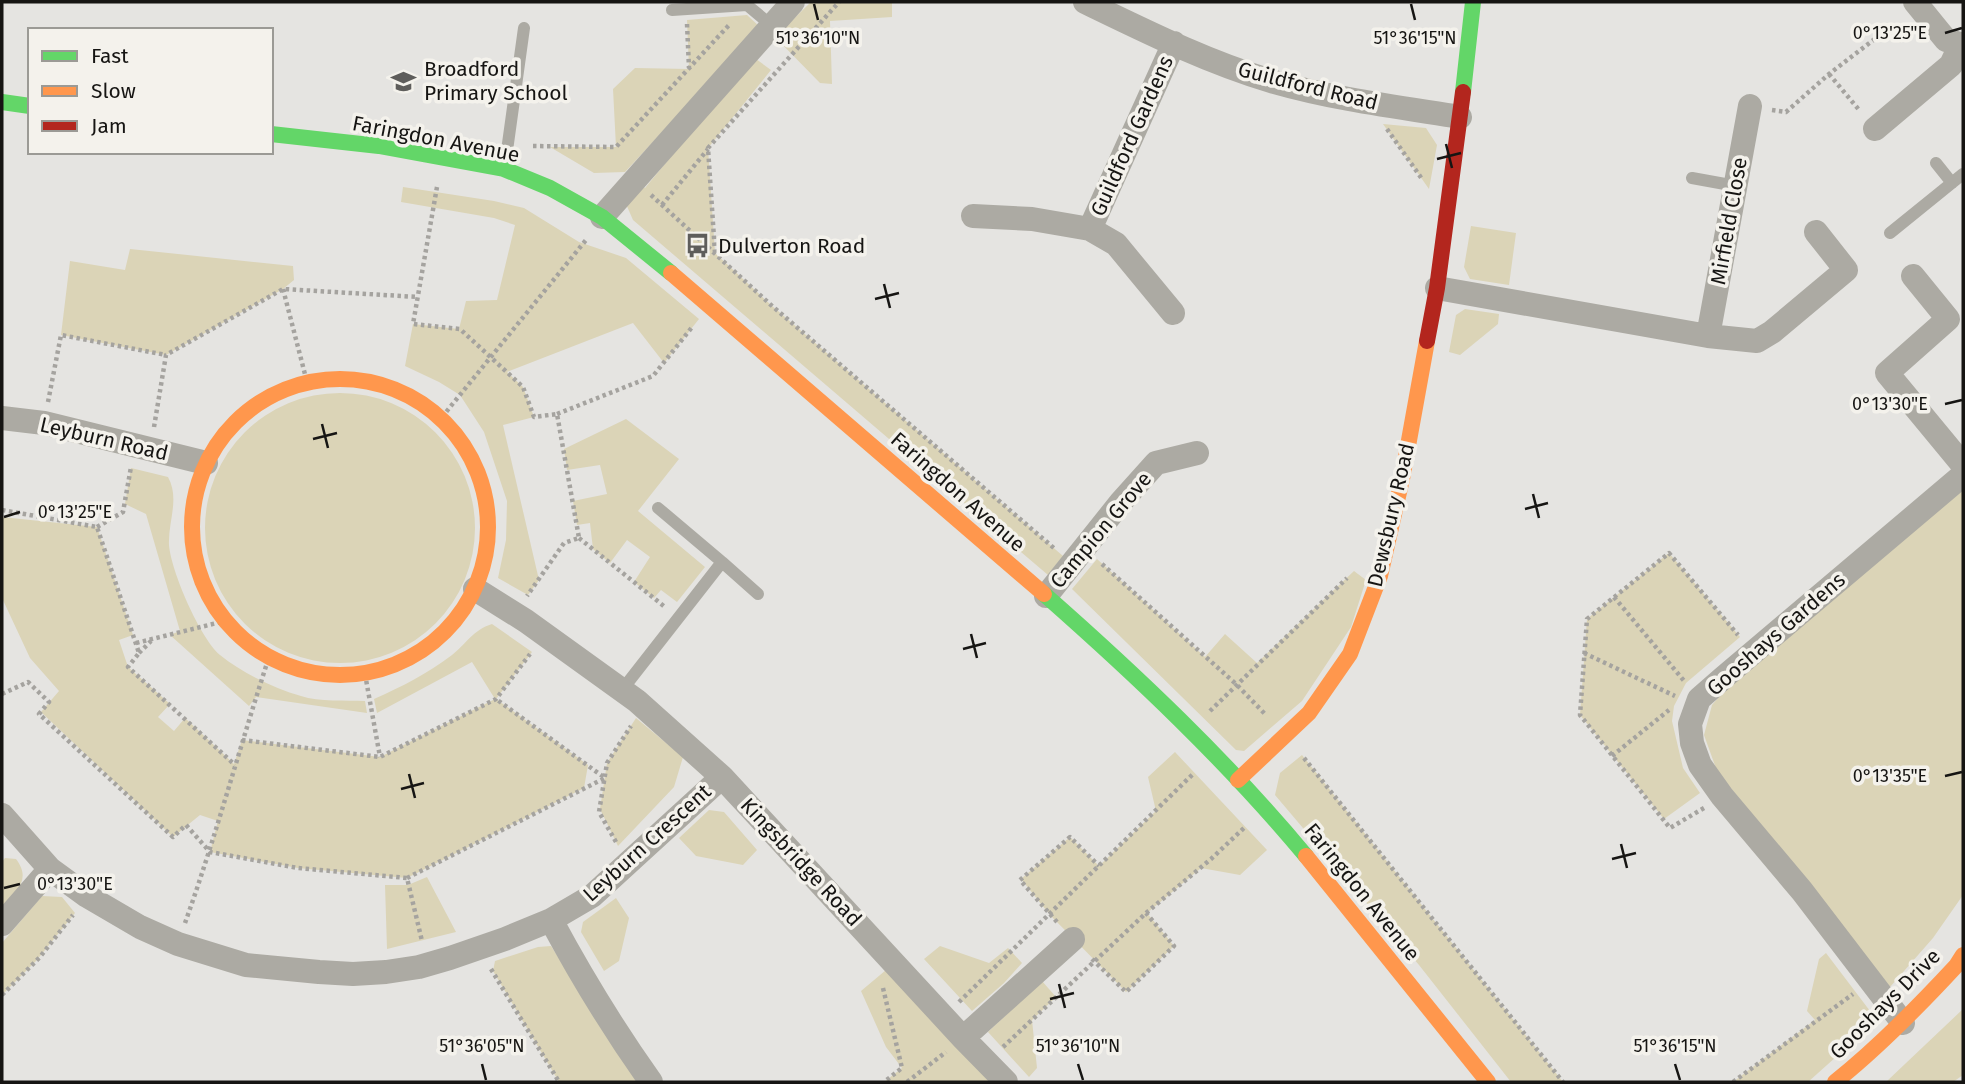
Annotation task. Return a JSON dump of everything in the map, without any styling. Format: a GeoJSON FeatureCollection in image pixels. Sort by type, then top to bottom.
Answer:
{"type":"FeatureCollection","features":[{"type":"Feature","properties":{"kind":"street"},"geometry":{"type":"LineString","coordinates":[[602,217],[793,2]]}},
{"type":"Feature","properties":{"kind":"street","name":"Guildford Road"},"geometry":{"type":"LineString","coordinates":[[1085,2],[1227,67],[1272,81],[1368,103],[1460,117]]}},
{"type":"Feature","properties":{"kind":"street","name":"Dewsbury Road"},"geometry":{"type":"LineString","coordinates":[[1238,780],[1309,713],[1350,654],[1380,576],[1402,479],[1437,288],[1473,2]]}},
{"type":"Feature","properties":{"kind":"street"},"geometry":{"type":"LineString","coordinates":[[1875,129],[1951,65],[1962,46],[1946,40],[1922,10]]}},
{"type":"Feature","properties":{"kind":"street","name":"Guildford Gardens"},"geometry":{"type":"LineString","coordinates":[[1090,229],[1174,43]]}},
{"type":"Feature","properties":{"kind":"street"},"geometry":{"type":"LineString","coordinates":[[2,102],[28,106]]}},
{"type":"Feature","properties":{"kind":"street","name":"Mirfield Close"},"geometry":{"type":"LineString","coordinates":[[1708,336],[1750,106]]}},
{"type":"Feature","properties":{"kind":"street","name":"Faringdon Avenue"},"geometry":{"type":"LineString","coordinates":[[273,134],[379,146],[504,169],[550,188],[602,217],[710,305],[1046,596],[1189,730],[1266,808],[1488,1082]]}},
{"type":"Feature","properties":{"kind":"street","name":"Guildford Gardens"},"geometry":{"type":"LineString","coordinates":[[973,216],[1032,219],[1090,229],[1116,244],[1173,313]]}},
{"type":"Feature","properties":{"kind":"street"},"geometry":{"type":"LineString","coordinates":[[1437,288],[1708,336],[1757,341],[1772,332],[1846,270],[1816,232]]}},
{"type":"Feature","properties":{"kind":"street"},"geometry":{"type":"LineString","coordinates":[[1913,276],[1948,319],[1887,373],[1963,464]]}},
{"type":"Feature","properties":{"kind":"street"},"geometry":{"type":"LineString","coordinates":[[358,379],[403,391],[442,417],[471,455],[487,500],[488,548],[475,589],[447,631],[410,659],[365,674],[320,675],[276,662],[238,635],[225,621],[210,598],[194,554],[193,508],[206,463],[232,425],[268,396],[307,382],[358,379]]}},
{"type":"Feature","properties":{"kind":"street","name":"Leyburn Road"},"geometry":{"type":"LineString","coordinates":[[2,418],[44,423],[206,463]]}},
{"type":"Feature","properties":{"kind":"street","name":"Campion Grove"},"geometry":{"type":"LineString","coordinates":[[1046,596],[1121,502],[1156,463],[1197,453]]}},
{"type":"Feature","properties":{"kind":"street","name":"Gooshays Gardens"},"geometry":{"type":"LineString","coordinates":[[1903,1023],[1802,891],[1722,796],[1700,765],[1692,743],[1690,724],[1693,702],[1963,475]]}},
{"type":"Feature","properties":{"kind":"street","name":"Kingsbridge Road"},"geometry":{"type":"LineString","coordinates":[[475,589],[622,690],[722,776],[1006,1082]]}},
{"type":"Feature","properties":{"kind":"street","name":"Leyburn Crescent"},"geometry":{"type":"LineString","coordinates":[[2,815],[50,869],[88,896],[140,927],[178,944],[246,965],[353,974],[386,972],[428,964],[480,948],[551,920],[592,896],[722,776]]}},
{"type":"Feature","properties":{"kind":"street"},"geometry":{"type":"LineString","coordinates":[[2,924],[50,869]]}},
{"type":"Feature","properties":{"kind":"street"},"geometry":{"type":"LineString","coordinates":[[551,920],[607,1018],[651,1082]]}},
{"type":"Feature","properties":{"kind":"street"},"geometry":{"type":"LineString","coordinates":[[963,1038],[1073,939]]}},
{"type":"Feature","properties":{"kind":"street","name":"Gooshays Drive"},"geometry":{"type":"LineString","coordinates":[[1835,1082],[1903,1023],[1963,955]]}},
{"type":"Feature","properties":{"kind":"lane"},"geometry":{"type":"LineString","coordinates":[[672,10],[747,3],[771,25]]}},
{"type":"Feature","properties":{"kind":"lane"},"geometry":{"type":"LineString","coordinates":[[504,169],[524,29]]}},
{"type":"Feature","properties":{"kind":"lane"},"geometry":{"type":"LineString","coordinates":[[1936,163],[1952,183]]}},
{"type":"Feature","properties":{"kind":"lane"},"geometry":{"type":"LineString","coordinates":[[1890,233],[1963,174]]}},
{"type":"Feature","properties":{"kind":"lane"},"geometry":{"type":"LineString","coordinates":[[1692,178],[1736,186]]}},
{"type":"Feature","properties":{"kind":"lane"},"geometry":{"type":"LineString","coordinates":[[658,508],[758,594]]}},
{"type":"Feature","properties":{"kind":"lane"},"geometry":{"type":"LineString","coordinates":[[622,690],[722,562]]}},
{"type":"Feature","properties":{"kind":"path"},"geometry":{"type":"LineString","coordinates":[[662,205],[708,148],[838,2]]}},
{"type":"Feature","properties":{"kind":"path"},"geometry":{"type":"LineString","coordinates":[[533,146],[616,147],[747,3]]}},
{"type":"Feature","properties":{"kind":"path"},"geometry":{"type":"LineString","coordinates":[[686,10],[689,69]]}},
{"type":"Feature","properties":{"kind":"path"},"geometry":{"type":"LineString","coordinates":[[1750,106],[1786,112],[1829,74],[1889,28],[1900,40],[1922,10]]}},
{"type":"Feature","properties":{"kind":"path"},"geometry":{"type":"LineString","coordinates":[[1829,74],[1875,129]]}},
{"type":"Feature","properties":{"kind":"path"},"geometry":{"type":"LineString","coordinates":[[1368,103],[1447,213]]}},
{"type":"Feature","properties":{"kind":"path"},"geometry":{"type":"LineString","coordinates":[[708,148],[715,254]]}},
{"type":"Feature","properties":{"kind":"path"},"geometry":{"type":"LineString","coordinates":[[442,158],[413,324],[460,329],[523,387],[534,417],[557,414],[653,376],[710,305]]}},
{"type":"Feature","properties":{"kind":"path"},"geometry":{"type":"LineString","coordinates":[[635,180],[853,376],[1236,684],[1285,735],[1563,1082]]}},
{"type":"Feature","properties":{"kind":"path"},"geometry":{"type":"LineString","coordinates":[[442,417],[599,225],[602,217]]}},
{"type":"Feature","properties":{"kind":"path"},"geometry":{"type":"LineString","coordinates":[[44,423],[61,335],[166,355],[284,289],[418,297]]}},
{"type":"Feature","properties":{"kind":"path"},"geometry":{"type":"LineString","coordinates":[[284,289],[307,382]]}},
{"type":"Feature","properties":{"kind":"path"},"geometry":{"type":"LineString","coordinates":[[2,510],[97,527],[123,512],[166,355]]}},
{"type":"Feature","properties":{"kind":"path"},"geometry":{"type":"LineString","coordinates":[[557,414],[579,538],[669,610]]}},
{"type":"Feature","properties":{"kind":"path"},"geometry":{"type":"LineString","coordinates":[[97,527],[139,653]]}},
{"type":"Feature","properties":{"kind":"path"},"geometry":{"type":"LineString","coordinates":[[515,614],[564,542],[579,538]]}},
{"type":"Feature","properties":{"kind":"path"},"geometry":{"type":"LineString","coordinates":[[1722,796],[1670,828],[1580,715],[1587,619],[1669,553],[1753,651]]}},
{"type":"Feature","properties":{"kind":"path"},"geometry":{"type":"LineString","coordinates":[[1189,730],[1354,571]]}},
{"type":"Feature","properties":{"kind":"path"},"geometry":{"type":"LineString","coordinates":[[1614,597],[1693,702]]}},
{"type":"Feature","properties":{"kind":"path"},"geometry":{"type":"LineString","coordinates":[[136,643],[225,621]]}},
{"type":"Feature","properties":{"kind":"path"},"geometry":{"type":"LineString","coordinates":[[242,740],[380,757],[496,699],[545,635]]}},
{"type":"Feature","properties":{"kind":"path"},"geometry":{"type":"LineString","coordinates":[[153,639],[128,667],[235,765]]}},
{"type":"Feature","properties":{"kind":"path"},"geometry":{"type":"LineString","coordinates":[[1584,653],[1693,702]]}},
{"type":"Feature","properties":{"kind":"path"},"geometry":{"type":"LineString","coordinates":[[178,944],[210,852],[269,657]]}},
{"type":"Feature","properties":{"kind":"path"},"geometry":{"type":"LineString","coordinates":[[365,674],[380,757]]}},
{"type":"Feature","properties":{"kind":"path"},"geometry":{"type":"LineString","coordinates":[[2,694],[28,682],[49,702],[39,714],[173,837],[186,825],[210,852],[298,868],[407,878],[605,778]]}},
{"type":"Feature","properties":{"kind":"path"},"geometry":{"type":"LineString","coordinates":[[496,699],[605,778]]}},
{"type":"Feature","properties":{"kind":"path"},"geometry":{"type":"LineString","coordinates":[[1612,756],[1693,702]]}},
{"type":"Feature","properties":{"kind":"path"},"geometry":{"type":"LineString","coordinates":[[628,864],[599,812],[607,763],[643,707]]}},
{"type":"Feature","properties":{"kind":"path"},"geometry":{"type":"LineString","coordinates":[[944,1017],[1213,754]]}},
{"type":"Feature","properties":{"kind":"path"},"geometry":{"type":"LineString","coordinates":[[987,1062],[1146,913],[1266,808]]}},
{"type":"Feature","properties":{"kind":"path"},"geometry":{"type":"LineString","coordinates":[[1051,915],[1020,880],[1070,837],[1099,866]]}},
{"type":"Feature","properties":{"kind":"path"},"geometry":{"type":"LineString","coordinates":[[407,878],[428,964]]}},
{"type":"Feature","properties":{"kind":"path"},"geometry":{"type":"LineString","coordinates":[[2,995],[40,957],[88,896]]}},
{"type":"Feature","properties":{"kind":"path"},"geometry":{"type":"LineString","coordinates":[[1094,961],[1126,992],[1174,946],[1146,913]]}},
{"type":"Feature","properties":{"kind":"path"},"geometry":{"type":"LineString","coordinates":[[480,948],[559,1082]]}},
{"type":"Feature","properties":{"kind":"path"},"geometry":{"type":"LineString","coordinates":[[1733,1082],[1871,981]]}},
{"type":"Feature","properties":{"kind":"path"},"geometry":{"type":"LineString","coordinates":[[883,988],[902,1068],[885,1082]]}},
{"type":"Feature","properties":{"kind":"path"},"geometry":{"type":"LineString","coordinates":[[907,1082],[963,1038]]}},
{"type":"Feature","properties":{"kind":"shaded area"},"geometry":{"type":"Polygon","coordinates":[[[811,2],[892,2],[892,17],[830,21],[832,84],[820,83],[775,37],[811,2]]]}},
{"type":"Feature","properties":{"kind":"shaded area"},"geometry":{"type":"Polygon","coordinates":[[[747,15],[760,27],[625,172],[594,173],[550,147],[616,147],[613,89],[635,68],[689,69],[687,20],[747,15]]]}},
{"type":"Feature","properties":{"kind":"shaded area"},"geometry":{"type":"Polygon","coordinates":[[[756,59],[771,70],[708,148],[715,253],[771,305],[1063,556],[1048,575],[633,220],[626,204],[635,180],[645,188],[756,59]]]}},
{"type":"Feature","properties":{"kind":"shaded area"},"geometry":{"type":"Polygon","coordinates":[[[1383,124],[1426,128],[1437,145],[1429,189],[1383,124]]]}},
{"type":"Feature","properties":{"kind":"shaded area"},"geometry":{"type":"Polygon","coordinates":[[[403,187],[524,208],[579,242],[626,258],[699,319],[664,363],[633,323],[507,372],[523,387],[534,417],[503,425],[539,580],[528,595],[498,578],[506,540],[507,501],[484,432],[460,395],[405,366],[413,324],[459,329],[466,301],[497,300],[515,225],[494,218],[401,202],[403,187]]]}},
{"type":"Feature","properties":{"kind":"shaded area"},"geometry":{"type":"Polygon","coordinates":[[[1471,226],[1516,233],[1509,285],[1470,279],[1464,267],[1471,226]]]}},
{"type":"Feature","properties":{"kind":"shaded area"},"geometry":{"type":"Polygon","coordinates":[[[130,249],[293,266],[294,280],[283,289],[166,355],[61,335],[70,261],[125,270],[130,249]]]}},
{"type":"Feature","properties":{"kind":"shaded area"},"geometry":{"type":"Polygon","coordinates":[[[1465,309],[1499,314],[1498,324],[1460,355],[1449,352],[1456,315],[1465,309]]]}},
{"type":"Feature","properties":{"kind":"shaded area"},"geometry":{"type":"Polygon","coordinates":[[[340,393],[379,399],[403,409],[435,433],[459,465],[469,489],[475,528],[469,567],[459,591],[435,623],[403,647],[379,657],[340,663],[301,657],[277,647],[245,623],[221,591],[211,567],[205,528],[211,489],[221,465],[245,433],[277,409],[301,399],[340,393]]]}},
{"type":"Feature","properties":{"kind":"shaded area"},"geometry":{"type":"Polygon","coordinates":[[[626,419],[679,459],[638,511],[705,567],[677,602],[661,590],[654,598],[634,582],[650,557],[627,540],[610,563],[593,549],[590,523],[577,525],[573,501],[607,494],[600,465],[567,470],[564,449],[626,419]]]}},
{"type":"Feature","properties":{"kind":"shaded area"},"geometry":{"type":"Polygon","coordinates":[[[131,468],[168,477],[173,494],[169,545],[175,571],[196,620],[220,655],[259,679],[301,696],[324,700],[365,701],[367,713],[256,697],[249,706],[170,635],[180,631],[146,514],[125,504],[131,468]]]}},
{"type":"Feature","properties":{"kind":"shaded area"},"geometry":{"type":"Polygon","coordinates":[[[1963,488],[1963,895],[1933,938],[1890,987],[1717,771],[1704,735],[1712,705],[1732,682],[1963,488]]]}},
{"type":"Feature","properties":{"kind":"shaded area"},"geometry":{"type":"Polygon","coordinates":[[[2,517],[97,527],[133,635],[119,640],[128,667],[170,704],[158,717],[174,731],[185,718],[234,764],[242,740],[380,757],[495,699],[472,662],[377,713],[374,699],[433,668],[452,655],[475,633],[492,624],[532,652],[496,699],[588,765],[584,788],[407,878],[298,868],[210,852],[218,821],[200,815],[173,837],[41,712],[59,691],[30,658],[2,598],[2,517]]]}},
{"type":"Feature","properties":{"kind":"shaded area"},"geometry":{"type":"Polygon","coordinates":[[[1669,553],[1740,637],[1686,683],[1674,706],[1672,721],[1683,768],[1700,793],[1664,819],[1580,715],[1587,619],[1669,553]]]}},
{"type":"Feature","properties":{"kind":"shaded area"},"geometry":{"type":"Polygon","coordinates":[[[1097,559],[1205,657],[1225,634],[1257,663],[1354,571],[1366,580],[1351,627],[1302,701],[1244,751],[1236,750],[1072,589],[1097,559]]]}},
{"type":"Feature","properties":{"kind":"shaded area"},"geometry":{"type":"Polygon","coordinates":[[[636,718],[683,757],[674,787],[618,846],[600,809],[607,763],[636,718]]]}},
{"type":"Feature","properties":{"kind":"shaded area"},"geometry":{"type":"Polygon","coordinates":[[[1175,752],[1267,850],[1240,875],[1201,868],[1147,913],[1174,946],[1126,992],[1050,915],[1021,879],[1070,837],[1099,866],[1156,811],[1148,777],[1175,752]]]}},
{"type":"Feature","properties":{"kind":"shaded area"},"geometry":{"type":"Polygon","coordinates":[[[1302,755],[1563,1082],[1511,1082],[1419,965],[1275,795],[1280,773],[1302,755]]]}},
{"type":"Feature","properties":{"kind":"shaded area"},"geometry":{"type":"Polygon","coordinates":[[[709,810],[724,812],[757,850],[743,865],[696,856],[679,838],[709,810]]]}},
{"type":"Feature","properties":{"kind":"shaded area"},"geometry":{"type":"Polygon","coordinates":[[[5,858],[16,859],[23,873],[17,891],[2,908],[2,862],[5,858]]]}},
{"type":"Feature","properties":{"kind":"shaded area"},"geometry":{"type":"Polygon","coordinates":[[[427,877],[456,932],[387,949],[385,885],[408,885],[427,877]]]}},
{"type":"Feature","properties":{"kind":"shaded area"},"geometry":{"type":"Polygon","coordinates":[[[42,896],[62,897],[75,913],[36,961],[2,995],[2,943],[42,896]]]}},
{"type":"Feature","properties":{"kind":"shaded area"},"geometry":{"type":"Polygon","coordinates":[[[616,898],[629,918],[619,961],[604,971],[581,932],[583,922],[616,898]]]}},
{"type":"Feature","properties":{"kind":"shaded area"},"geometry":{"type":"Polygon","coordinates":[[[551,946],[638,1082],[559,1082],[493,971],[495,961],[538,947],[551,946]]]}},
{"type":"Feature","properties":{"kind":"shaded area"},"geometry":{"type":"Polygon","coordinates":[[[940,946],[989,963],[1008,948],[1022,963],[972,1011],[924,959],[940,946]]]}},
{"type":"Feature","properties":{"kind":"shaded area"},"geometry":{"type":"Polygon","coordinates":[[[1826,953],[1870,1011],[1865,1031],[1808,1082],[1733,1082],[1815,1020],[1807,1011],[1819,959],[1826,953]]]}},
{"type":"Feature","properties":{"kind":"shaded area"},"geometry":{"type":"Polygon","coordinates":[[[886,970],[991,1082],[884,1082],[902,1068],[886,1047],[861,991],[886,970]]]}},
{"type":"Feature","properties":{"kind":"shaded area"},"geometry":{"type":"Polygon","coordinates":[[[1042,981],[1056,997],[1032,1020],[1037,1068],[1029,1077],[988,1032],[1042,981]]]}},
{"type":"Feature","properties":{"kind":"shaded area"},"geometry":{"type":"Polygon","coordinates":[[[1963,1009],[1963,1075],[1953,1082],[1886,1082],[1963,1009]]]}},
{"type":"Feature","properties":{"kind":"traffic: fast"},"geometry":{"type":"LineString","coordinates":[[1463,92],[1473,2]]}},
{"type":"Feature","properties":{"kind":"traffic: fast"},"geometry":{"type":"LineString","coordinates":[[2,102],[28,106]]}},
{"type":"Feature","properties":{"kind":"traffic: fast"},"geometry":{"type":"LineString","coordinates":[[273,134],[379,146],[504,169],[550,188],[602,217],[671,273]]}},
{"type":"Feature","properties":{"kind":"traffic: fast"},"geometry":{"type":"LineString","coordinates":[[1044,594],[1180,720],[1245,786],[1306,856]]}},
{"type":"Feature","properties":{"kind":"traffic: slow"},"geometry":{"type":"LineString","coordinates":[[671,273],[1044,594]]}},
{"type":"Feature","properties":{"kind":"traffic: slow"},"geometry":{"type":"LineString","coordinates":[[1238,780],[1309,713],[1350,654],[1380,576],[1402,479],[1427,341]]}},
{"type":"Feature","properties":{"kind":"traffic: slow"},"geometry":{"type":"LineString","coordinates":[[340,379],[369,382],[397,390],[422,404],[445,422],[463,445],[477,470],[485,498],[488,527],[485,556],[477,584],[463,609],[445,632],[422,650],[397,664],[369,672],[340,675],[311,672],[283,664],[258,650],[235,632],[217,609],[203,584],[195,556],[192,527],[195,498],[203,470],[217,445],[235,422],[258,404],[283,390],[311,382],[340,379]]}},
{"type":"Feature","properties":{"kind":"traffic: slow"},"geometry":{"type":"LineString","coordinates":[[1306,856],[1488,1082]]}},
{"type":"Feature","properties":{"kind":"traffic: slow"},"geometry":{"type":"LineString","coordinates":[[1835,1082],[1898,1026],[1956,966],[1963,955]]}},
{"type":"Feature","properties":{"kind":"traffic: jam"},"geometry":{"type":"LineString","coordinates":[[1427,341],[1437,288],[1463,92]]}},
{"type":"Feature","properties":{"kind":"place","name":"Broadford Primary School"},"geometry":{"type":"Point","coordinates":[404,81]}},
{"type":"Feature","properties":{"kind":"place","name":"Dulverton Road"},"geometry":{"type":"Point","coordinates":[698,246]}}]}
